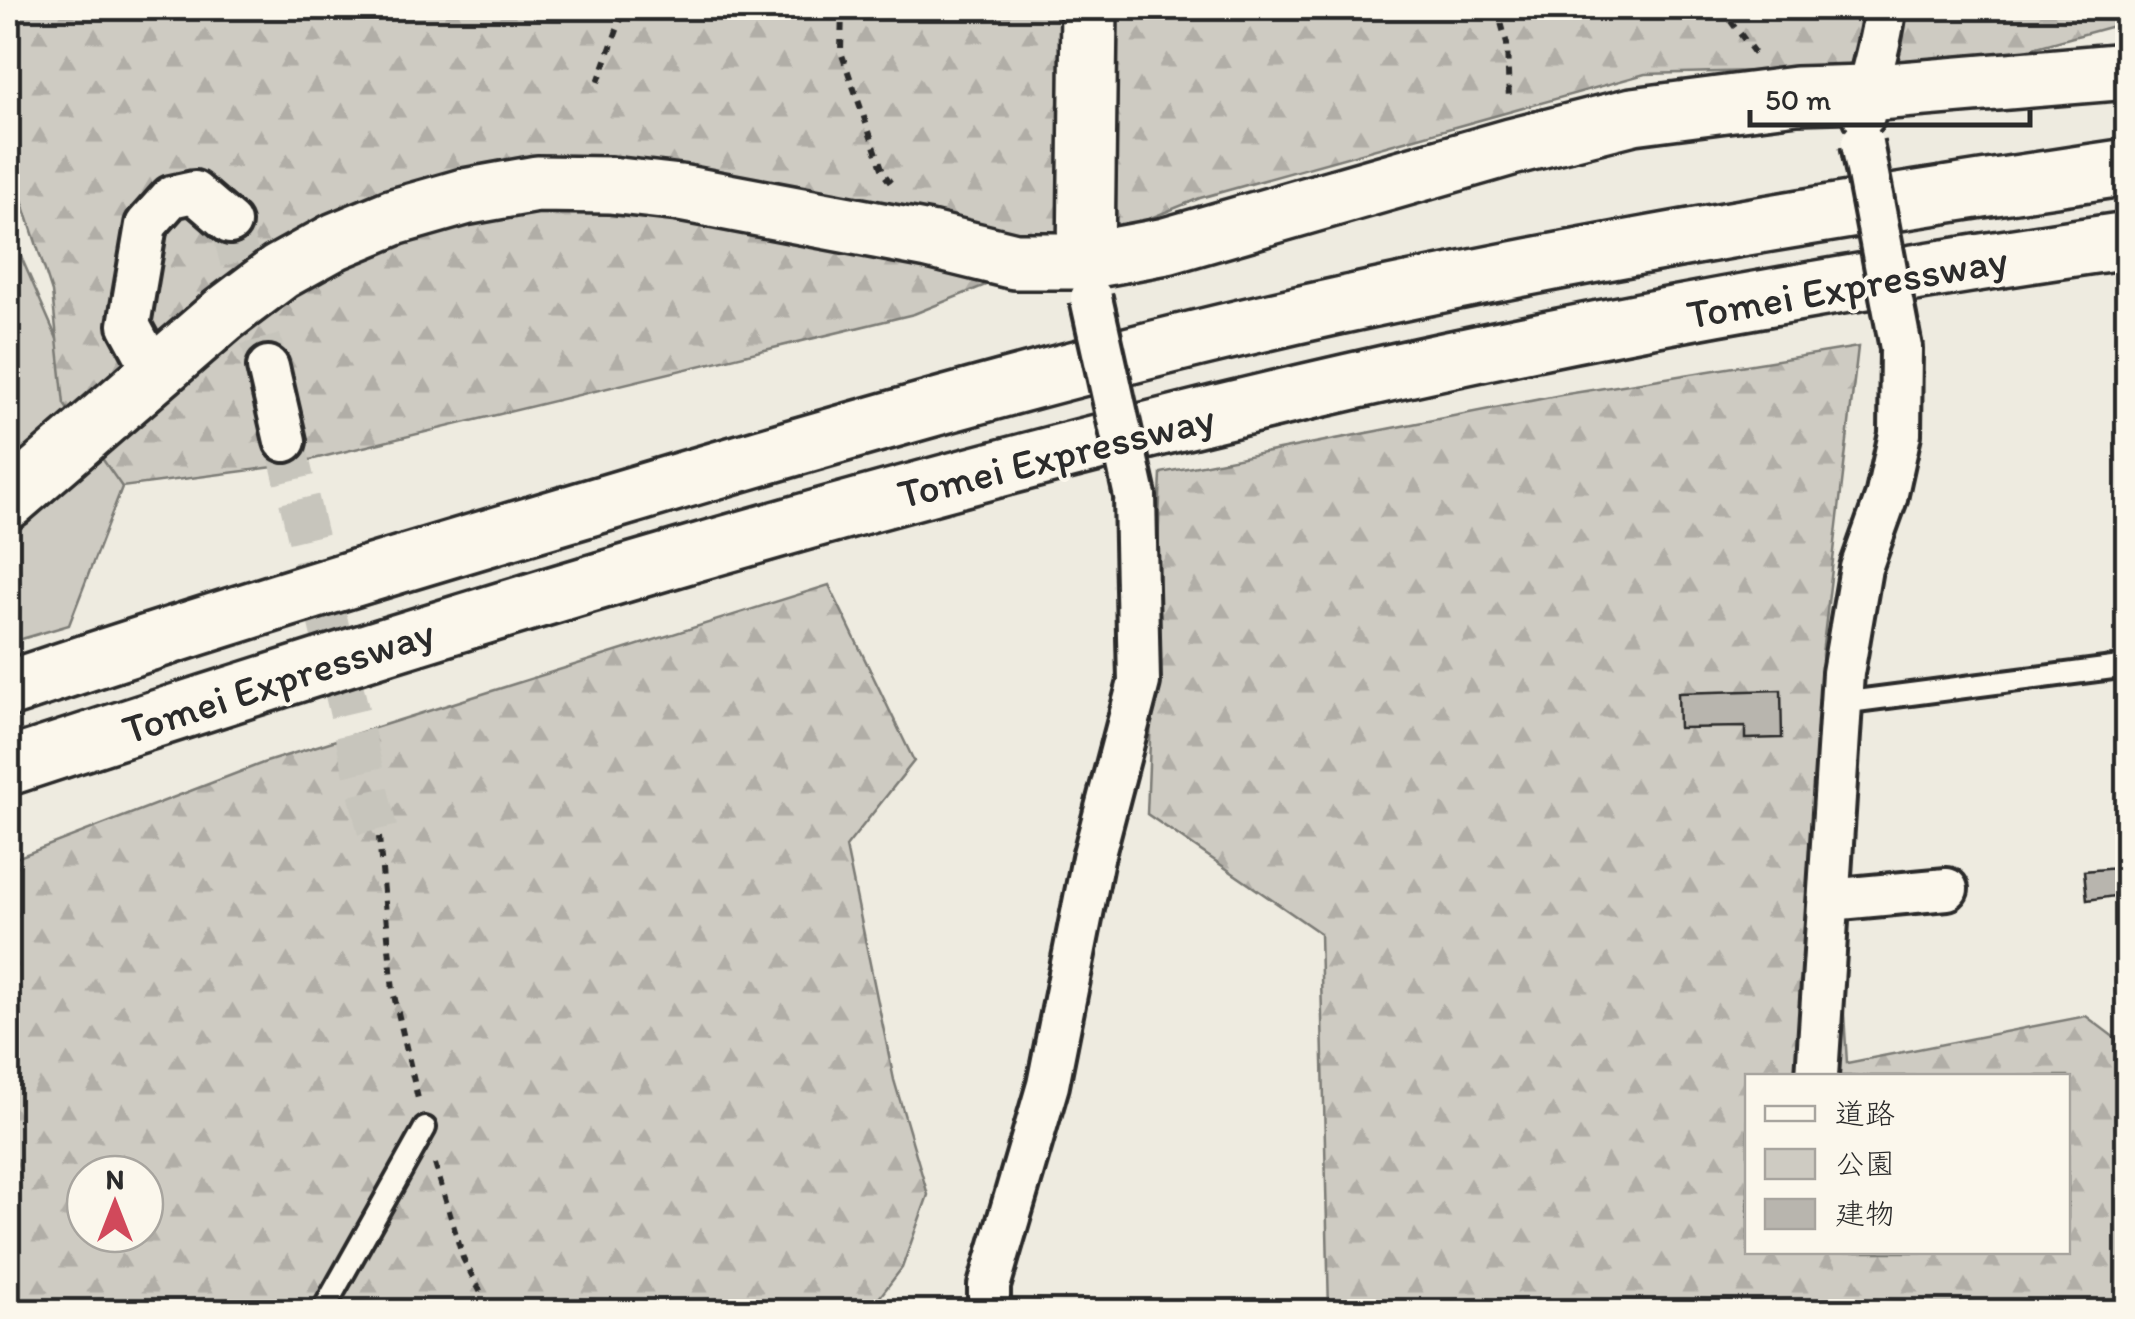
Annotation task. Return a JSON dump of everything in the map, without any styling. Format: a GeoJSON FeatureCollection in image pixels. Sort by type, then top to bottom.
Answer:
{"type":"FeatureCollection","features":[{"type":"Feature","properties":{"kind":"main road"},"geometry":{"type":"LineString","coordinates":[[1089,8],[1089,280]]}},
{"type":"Feature","properties":{"kind":"main road"},"geometry":{"type":"LineString","coordinates":[[8,501],[154,373],[280,272],[336,241],[394,216],[482,194],[537,184],[680,193],[930,240],[1089,280],[1166,246],[1633,116],[1796,95],[1864,118],[2128,71]]}},
{"type":"Feature","properties":{"kind":"main road","name":"Tomei Expressway"},"geometry":{"type":"LineString","coordinates":[[8,690],[394,566],[769,454],[1316,311],[1629,247],[2128,166]]}},
{"type":"Feature","properties":{"kind":"main road","name":"Tomei Expressway"},"geometry":{"type":"LineString","coordinates":[[8,767],[419,634],[783,526],[1088,446],[1351,381],[1642,321],[1977,262],[2128,240]]}},
{"type":"Feature","properties":{"kind":"street"},"geometry":{"type":"LineString","coordinates":[[1817,1074],[1841,703],[1861,568],[1886,498],[1900,434],[1900,348],[1864,118],[1885,8]]}},
{"type":"Feature","properties":{"kind":"street"},"geometry":{"type":"LineString","coordinates":[[154,373],[129,325],[146,225],[172,197],[194,192],[230,223]]}},
{"type":"Feature","properties":{"kind":"street"},"geometry":{"type":"LineString","coordinates":[[990,1312],[989,1286],[1048,1085],[1094,858],[1139,682],[1135,496],[1089,280]]}},
{"type":"Feature","properties":{"kind":"street"},"geometry":{"type":"LineString","coordinates":[[268,367],[285,441]]}},
{"type":"Feature","properties":{"kind":"street"},"geometry":{"type":"LineString","coordinates":[[1828,900],[1947,890]]}},
{"type":"Feature","properties":{"kind":"lane"},"geometry":{"type":"LineString","coordinates":[[1841,703],[2128,666]]}},
{"type":"Feature","properties":{"kind":"lane"},"geometry":{"type":"LineString","coordinates":[[322,1312],[425,1128]]}},
{"type":"Feature","properties":{"kind":"path"},"geometry":{"type":"LineString","coordinates":[[598,82],[625,8]]}},
{"type":"Feature","properties":{"kind":"path"},"geometry":{"type":"LineString","coordinates":[[842,8],[841,52],[884,174],[930,240]]}},
{"type":"Feature","properties":{"kind":"path"},"geometry":{"type":"LineString","coordinates":[[1497,8],[1507,44],[1511,147]]}},
{"type":"Feature","properties":{"kind":"path"},"geometry":{"type":"LineString","coordinates":[[379,836],[393,991],[425,1128],[463,1258],[491,1312]]}},
{"type":"Feature","properties":{"kind":"green space"},"geometry":{"type":"Polygon","coordinates":[[[8,8],[2127,8],[2128,22],[1971,65],[1645,74],[1200,198],[914,314],[289,465],[122,487],[64,404],[52,292],[22,200],[8,189],[8,8]]]}},
{"type":"Feature","properties":{"kind":"green space"},"geometry":{"type":"Polygon","coordinates":[[[8,227],[122,487],[69,625],[8,643],[8,227]]]}},
{"type":"Feature","properties":{"kind":"green space"},"geometry":{"type":"Polygon","coordinates":[[[1858,347],[1822,654],[1847,1063],[2086,1016],[2127,1047],[2127,1311],[1329,1311],[1320,933],[1147,814],[1161,473],[1561,395],[1858,347]]]}},
{"type":"Feature","properties":{"kind":"green space"},"geometry":{"type":"Polygon","coordinates":[[[829,585],[914,761],[846,847],[894,1080],[928,1195],[902,1268],[869,1311],[8,1312],[8,861],[263,763],[829,585]]]}},
{"type":"Feature","properties":{"kind":"building"},"geometry":{"type":"Polygon","coordinates":[[[1781,690],[1782,738],[1745,739],[1745,727],[1679,728],[1678,693],[1781,690]]]}},
{"type":"Feature","properties":{"kind":"building"},"geometry":{"type":"Polygon","coordinates":[[[2128,867],[2128,894],[2087,900],[2084,871],[2128,867]]]}},
{"type":"Feature","properties":{"kind":"tunnel"},"geometry":{"type":"LineString","coordinates":[[230,223],[268,367]]}},
{"type":"Feature","properties":{"kind":"tunnel"},"geometry":{"type":"LineString","coordinates":[[285,441],[379,837]]}}]}
